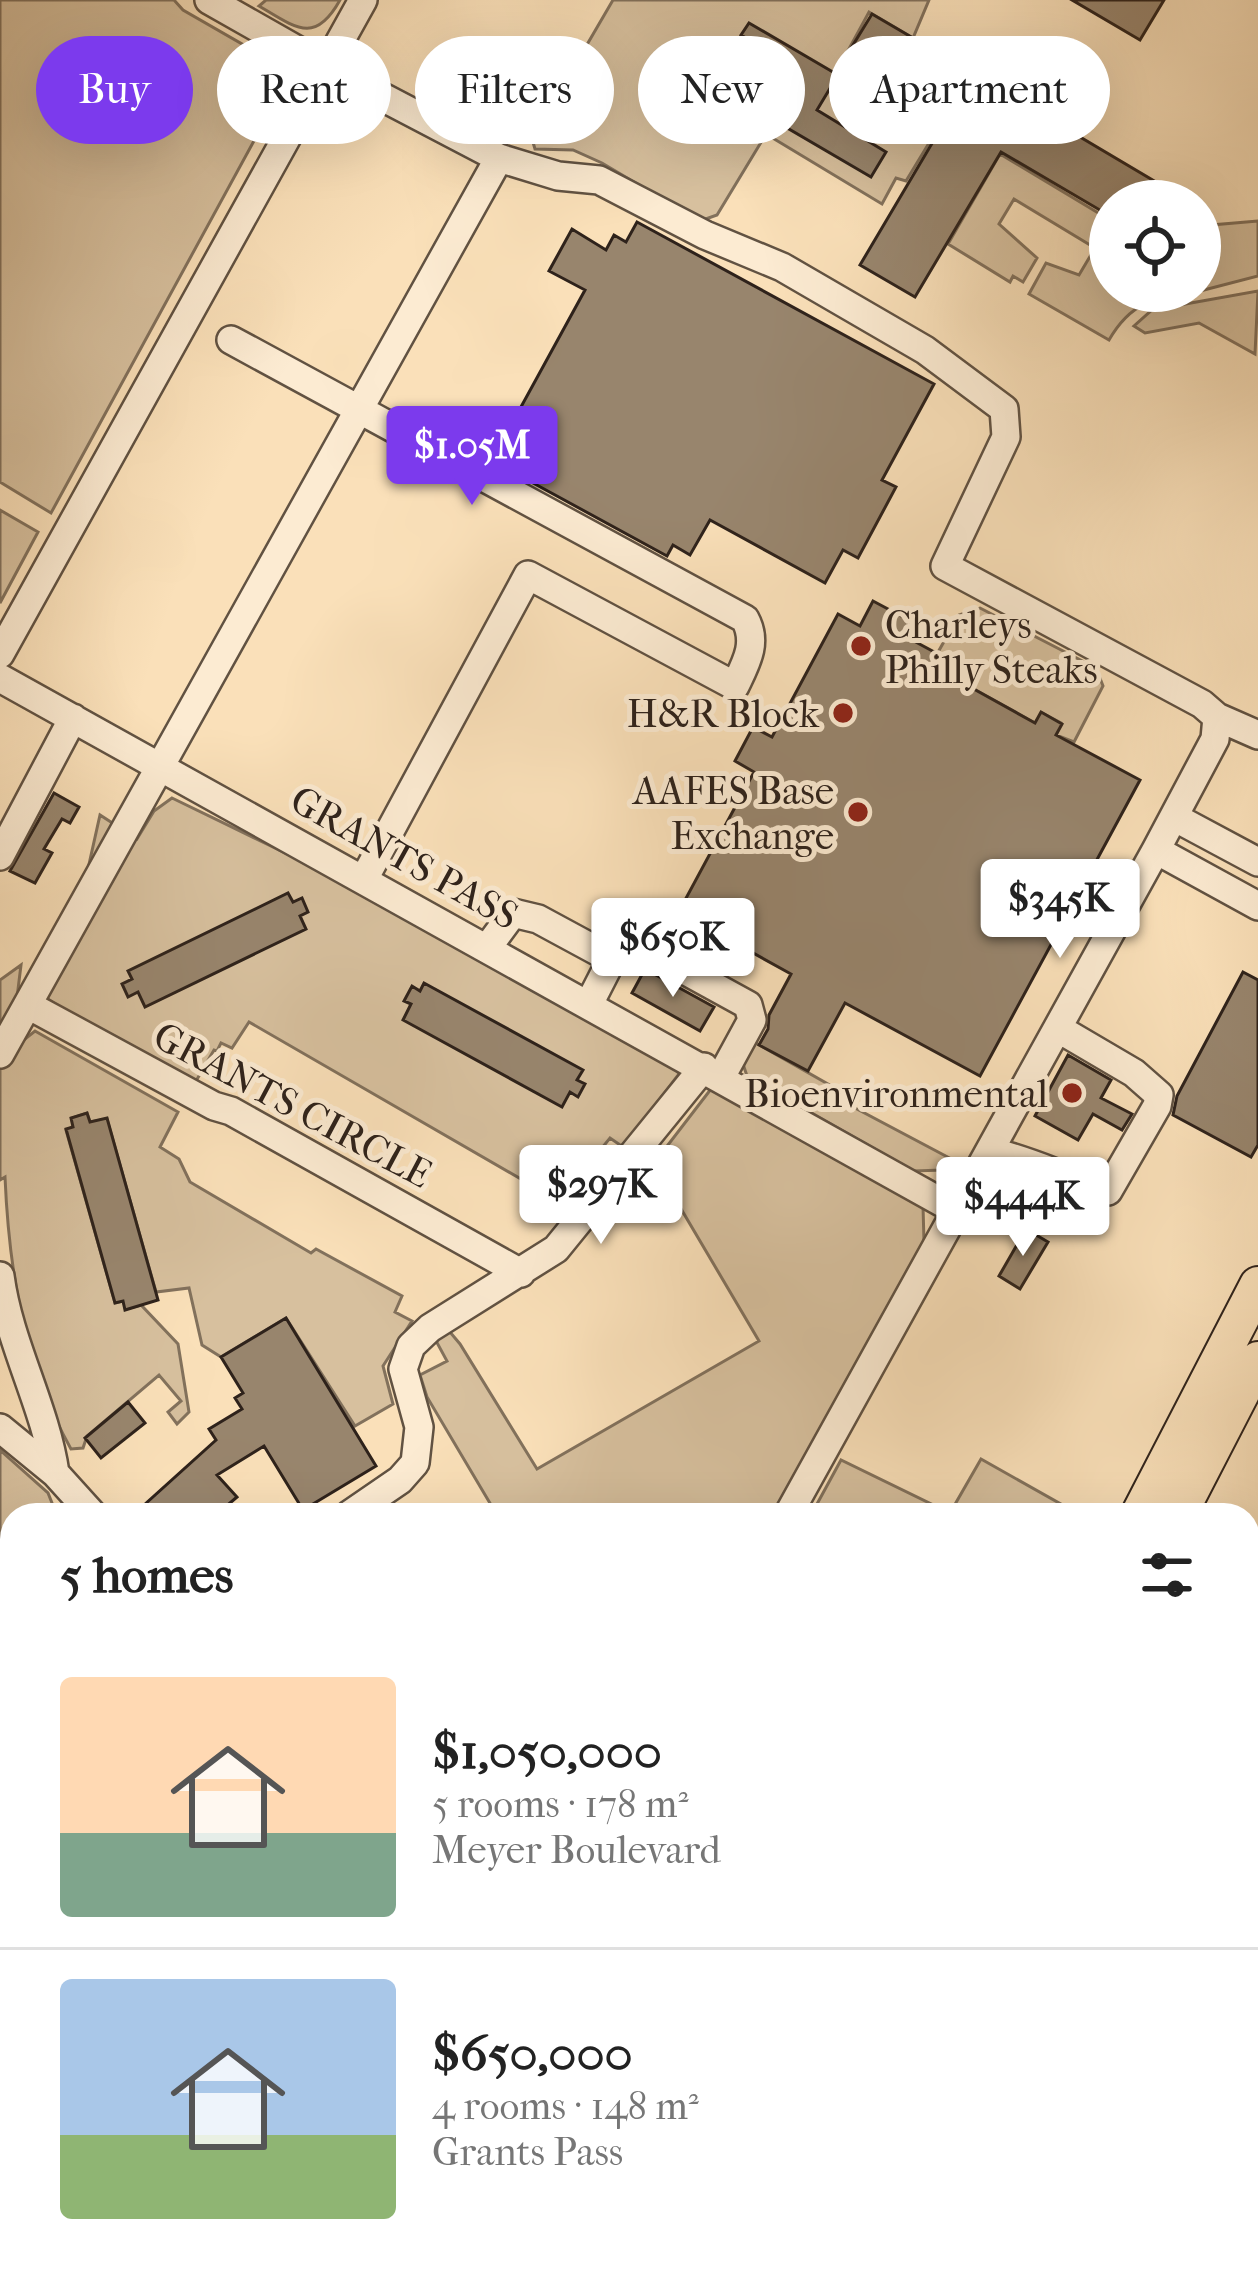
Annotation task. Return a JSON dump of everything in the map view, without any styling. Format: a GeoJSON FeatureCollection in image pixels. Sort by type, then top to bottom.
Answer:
{"type":"FeatureCollection","features":[{"type":"Feature","properties":{"kind":"main road"},"geometry":{"type":"LineString","coordinates":[[1144,1503],[1258,1285]]}},
{"type":"Feature","properties":{"kind":"main road"},"geometry":{"type":"LineString","coordinates":[[1184,1503],[1258,1360]]}},
{"type":"Feature","properties":{"kind":"main road"},"geometry":{"type":"LineString","coordinates":[[1223,1429],[1258,1387]]}},
{"type":"Feature","properties":{"kind":"street"},"geometry":{"type":"LineString","coordinates":[[209,0],[271,36]]}},
{"type":"Feature","properties":{"kind":"street"},"geometry":{"type":"LineString","coordinates":[[343,36],[363,0]]}},
{"type":"Feature","properties":{"kind":"street"},"geometry":{"type":"LineString","coordinates":[[391,102],[499,158],[558,176],[599,181],[705,235],[782,267],[926,350],[971,382],[1004,409],[1006,437],[945,566],[1202,704],[1217,717],[1258,735]]}},
{"type":"Feature","properties":{"kind":"street"},"geometry":{"type":"LineString","coordinates":[[0,654],[284,144]]}},
{"type":"Feature","properties":{"kind":"street"},"geometry":{"type":"LineString","coordinates":[[0,1054],[499,158]]}},
{"type":"Feature","properties":{"kind":"street"},"geometry":{"type":"LineString","coordinates":[[231,340],[745,619],[753,633],[749,657],[734,686],[528,575],[364,879]]}},
{"type":"Feature","properties":{"kind":"street","name":"GRANTS PASS"},"geometry":{"type":"LineString","coordinates":[[0,678],[959,1212]]}},
{"type":"Feature","properties":{"kind":"street"},"geometry":{"type":"LineString","coordinates":[[795,1503],[1174,817],[1215,739],[1217,717]]}},
{"type":"Feature","properties":{"kind":"street"},"geometry":{"type":"LineString","coordinates":[[0,856],[74,718]]}},
{"type":"Feature","properties":{"kind":"street"},"geometry":{"type":"LineString","coordinates":[[1174,817],[1258,862]]}},
{"type":"Feature","properties":{"kind":"street"},"geometry":{"type":"LineString","coordinates":[[1156,850],[1258,906]]}},
{"type":"Feature","properties":{"kind":"street"},"geometry":{"type":"LineString","coordinates":[[488,947],[513,913],[538,919],[612,959]]}},
{"type":"Feature","properties":{"kind":"street"},"geometry":{"type":"LineString","coordinates":[[366,1503],[415,1463],[419,1427],[403,1369],[411,1346],[430,1328],[521,1274],[573,1232],[752,1020],[748,1005],[635,943],[612,959],[589,1004]]}},
{"type":"Feature","properties":{"kind":"street","name":"GRANTS CIRCLE"},"geometry":{"type":"LineString","coordinates":[[28,1005],[521,1274]]}},
{"type":"Feature","properties":{"kind":"street"},"geometry":{"type":"LineString","coordinates":[[992,1152],[1032,1161],[1080,1184],[1108,1191],[1119,1176],[1159,1095],[1134,1073],[1059,1029]]}},
{"type":"Feature","properties":{"kind":"street"},"geometry":{"type":"LineString","coordinates":[[0,1276],[50,1440],[55,1473]]}},
{"type":"Feature","properties":{"kind":"street"},"geometry":{"type":"LineString","coordinates":[[0,1428],[55,1473],[78,1503]]}},
{"type":"Feature","properties":{"kind":"shaded area"},"geometry":{"type":"Polygon","coordinates":[[[0,0],[174,0],[228,36],[217,36],[217,144],[252,144],[51,513],[0,482],[0,0]]]}},
{"type":"Feature","properties":{"kind":"shaded area"},"geometry":{"type":"Polygon","coordinates":[[[266,0],[340,0],[322,23],[304,28],[259,6],[266,0]]]}},
{"type":"Feature","properties":{"kind":"shaded area"},"geometry":{"type":"Polygon","coordinates":[[[613,0],[929,0],[914,36],[869,12],[856,36],[829,36],[829,144],[928,144],[906,181],[896,178],[882,204],[783,144],[805,144],[805,36],[638,36],[638,144],[760,144],[717,215],[700,221],[573,150],[535,149],[534,144],[614,144],[614,36],[592,36],[613,0]]]}},
{"type":"Feature","properties":{"kind":"shaded area"},"geometry":{"type":"Polygon","coordinates":[[[1000,154],[1089,207],[1089,244],[1014,199],[999,224],[1037,258],[1023,282],[1013,276],[1010,282],[948,244],[1000,154]]]}},
{"type":"Feature","properties":{"kind":"shaded area"},"geometry":{"type":"Polygon","coordinates":[[[1258,221],[1258,276],[1221,286],[1221,224],[1258,221]]]}},
{"type":"Feature","properties":{"kind":"shaded area"},"geometry":{"type":"Polygon","coordinates":[[[1089,258],[1089,312],[1132,312],[1109,340],[1029,294],[1046,263],[1079,275],[1089,258]]]}},
{"type":"Feature","properties":{"kind":"shaded area"},"geometry":{"type":"Polygon","coordinates":[[[1258,291],[1255,354],[1199,323],[1145,333],[1134,326],[1150,312],[1221,312],[1221,298],[1258,291]]]}},
{"type":"Feature","properties":{"kind":"shaded area"},"geometry":{"type":"Polygon","coordinates":[[[0,510],[38,532],[0,603],[0,510]]]}},
{"type":"Feature","properties":{"kind":"shaded area"},"geometry":{"type":"Polygon","coordinates":[[[980,608],[1096,668],[1103,686],[1074,742],[1056,735],[1061,723],[1042,713],[1035,723],[943,672],[937,654],[959,615],[980,608]]]}},
{"type":"Feature","properties":{"kind":"shaded area"},"geometry":{"type":"Polygon","coordinates":[[[172,798],[308,864],[673,1063],[679,1074],[623,1147],[610,1138],[559,1201],[249,1022],[232,1048],[221,1043],[214,1050],[192,1088],[54,1010],[55,1004],[45,997],[73,936],[100,815],[137,839],[154,811],[172,798]]]}},
{"type":"Feature","properties":{"kind":"shaded area"},"geometry":{"type":"Polygon","coordinates":[[[21,965],[14,1022],[25,1039],[35,1031],[178,1112],[160,1147],[179,1159],[190,1182],[311,1253],[316,1249],[402,1296],[395,1312],[412,1321],[383,1366],[393,1404],[355,1426],[286,1318],[221,1357],[202,1345],[189,1288],[156,1292],[107,1119],[90,1122],[87,1113],[72,1118],[73,1127],[66,1130],[115,1303],[123,1301],[126,1309],[141,1305],[178,1344],[189,1412],[177,1424],[168,1412],[181,1401],[159,1375],[87,1436],[83,1448],[71,1449],[41,1384],[22,1317],[5,1177],[0,1180],[0,980],[21,965]]]}},
{"type":"Feature","properties":{"kind":"shaded area"},"geometry":{"type":"Polygon","coordinates":[[[754,1042],[842,1092],[840,1100],[957,1162],[943,1170],[913,1171],[747,1076],[743,1064],[754,1042]]]}},
{"type":"Feature","properties":{"kind":"shaded area"},"geometry":{"type":"Polygon","coordinates":[[[711,1089],[923,1206],[924,1242],[782,1503],[490,1503],[427,1397],[420,1375],[447,1361],[435,1339],[450,1332],[460,1344],[537,1469],[759,1341],[654,1163],[711,1089]]]}},
{"type":"Feature","properties":{"kind":"shaded area"},"geometry":{"type":"Polygon","coordinates":[[[0,1450],[48,1493],[52,1503],[0,1503],[0,1450]]]}},
{"type":"Feature","properties":{"kind":"shaded area"},"geometry":{"type":"Polygon","coordinates":[[[981,1459],[1059,1503],[956,1503],[981,1459]]]}},
{"type":"Feature","properties":{"kind":"shaded area"},"geometry":{"type":"Polygon","coordinates":[[[841,1460],[929,1503],[818,1503],[841,1460]]]}},
{"type":"Feature","properties":{"kind":"building"},"geometry":{"type":"Polygon","coordinates":[[[1072,0],[1164,0],[1140,40],[1072,0]]]}},
{"type":"Feature","properties":{"kind":"building"},"geometry":{"type":"Polygon","coordinates":[[[872,14],[909,36],[858,36],[872,14]]]}},
{"type":"Feature","properties":{"kind":"building"},"geometry":{"type":"Polygon","coordinates":[[[749,23],[771,36],[743,36],[749,23]]]}},
{"type":"Feature","properties":{"kind":"building"},"geometry":{"type":"Polygon","coordinates":[[[805,56],[829,70],[829,90],[817,110],[829,117],[829,144],[873,144],[886,152],[871,177],[805,138],[805,56]]]}},
{"type":"Feature","properties":{"kind":"building"},"geometry":{"type":"Polygon","coordinates":[[[932,144],[1092,144],[1153,180],[1089,180],[1089,204],[1001,152],[915,297],[860,265],[932,144]]]}},
{"type":"Feature","properties":{"kind":"building"},"geometry":{"type":"Polygon","coordinates":[[[637,222],[934,384],[882,480],[896,487],[858,558],[843,550],[825,583],[710,520],[690,555],[673,545],[667,556],[511,471],[507,463],[492,461],[486,444],[505,436],[585,290],[549,271],[572,229],[606,250],[614,235],[626,242],[637,222]]]}},
{"type":"Feature","properties":{"kind":"building"},"geometry":{"type":"Polygon","coordinates":[[[873,601],[920,626],[912,640],[949,660],[943,672],[1035,723],[1041,712],[1062,724],[1056,735],[1140,780],[980,1076],[845,1003],[808,1071],[759,1045],[791,974],[735,943],[716,967],[702,959],[709,946],[702,943],[710,929],[678,913],[754,772],[735,761],[753,727],[772,737],[838,614],[860,626],[873,601]]]}},
{"type":"Feature","properties":{"kind":"building"},"geometry":{"type":"Polygon","coordinates":[[[54,793],[79,807],[70,823],[62,819],[44,849],[52,853],[35,883],[10,871],[54,793]]]}},
{"type":"Feature","properties":{"kind":"building"},"geometry":{"type":"Polygon","coordinates":[[[288,893],[293,902],[302,898],[308,912],[300,916],[306,929],[145,1007],[138,992],[128,997],[122,984],[132,979],[128,971],[288,893]]]}},
{"type":"Feature","properties":{"kind":"building"},"geometry":{"type":"Polygon","coordinates":[[[645,969],[714,1007],[700,1031],[632,993],[645,969]]]}},
{"type":"Feature","properties":{"kind":"building"},"geometry":{"type":"Polygon","coordinates":[[[1243,972],[1258,980],[1258,1145],[1251,1157],[1173,1115],[1177,1096],[1243,972]]]}},
{"type":"Feature","properties":{"kind":"building"},"geometry":{"type":"Polygon","coordinates":[[[424,983],[583,1070],[577,1080],[585,1084],[578,1097],[570,1092],[562,1107],[403,1020],[411,1004],[404,1001],[412,986],[420,991],[424,983]]]}},
{"type":"Feature","properties":{"kind":"building"},"geometry":{"type":"Polygon","coordinates":[[[1068,1055],[1111,1080],[1101,1098],[1132,1114],[1122,1130],[1093,1114],[1078,1140],[1035,1116],[1068,1055]]]}},
{"type":"Feature","properties":{"kind":"building"},"geometry":{"type":"Polygon","coordinates":[[[87,1113],[90,1122],[107,1118],[158,1300],[125,1310],[123,1301],[115,1303],[66,1129],[73,1127],[71,1118],[87,1113]]]}},
{"type":"Feature","properties":{"kind":"building"},"geometry":{"type":"Polygon","coordinates":[[[1026,1229],[1048,1242],[1020,1289],[999,1276],[1026,1229]]]}},
{"type":"Feature","properties":{"kind":"building"},"geometry":{"type":"Polygon","coordinates":[[[286,1318],[376,1466],[315,1503],[299,1503],[264,1446],[217,1475],[237,1497],[230,1503],[146,1503],[216,1440],[209,1429],[242,1409],[235,1398],[243,1393],[221,1357],[286,1318]]]}},
{"type":"Feature","properties":{"kind":"building"},"geometry":{"type":"Polygon","coordinates":[[[128,1402],[145,1423],[101,1458],[85,1438],[128,1402]]]}},
{"type":"Feature","properties":{"kind":"place","name":"Charleys Philly Steaks"},"geometry":{"type":"Point","coordinates":[861,646]}},
{"type":"Feature","properties":{"kind":"place","name":"H&R Block"},"geometry":{"type":"Point","coordinates":[843,713]}},
{"type":"Feature","properties":{"kind":"place","name":"AAFES Base Exchange"},"geometry":{"type":"Point","coordinates":[858,812]}},
{"type":"Feature","properties":{"kind":"place","name":"Bioenvironmental"},"geometry":{"type":"Point","coordinates":[1072,1093]}}]}
